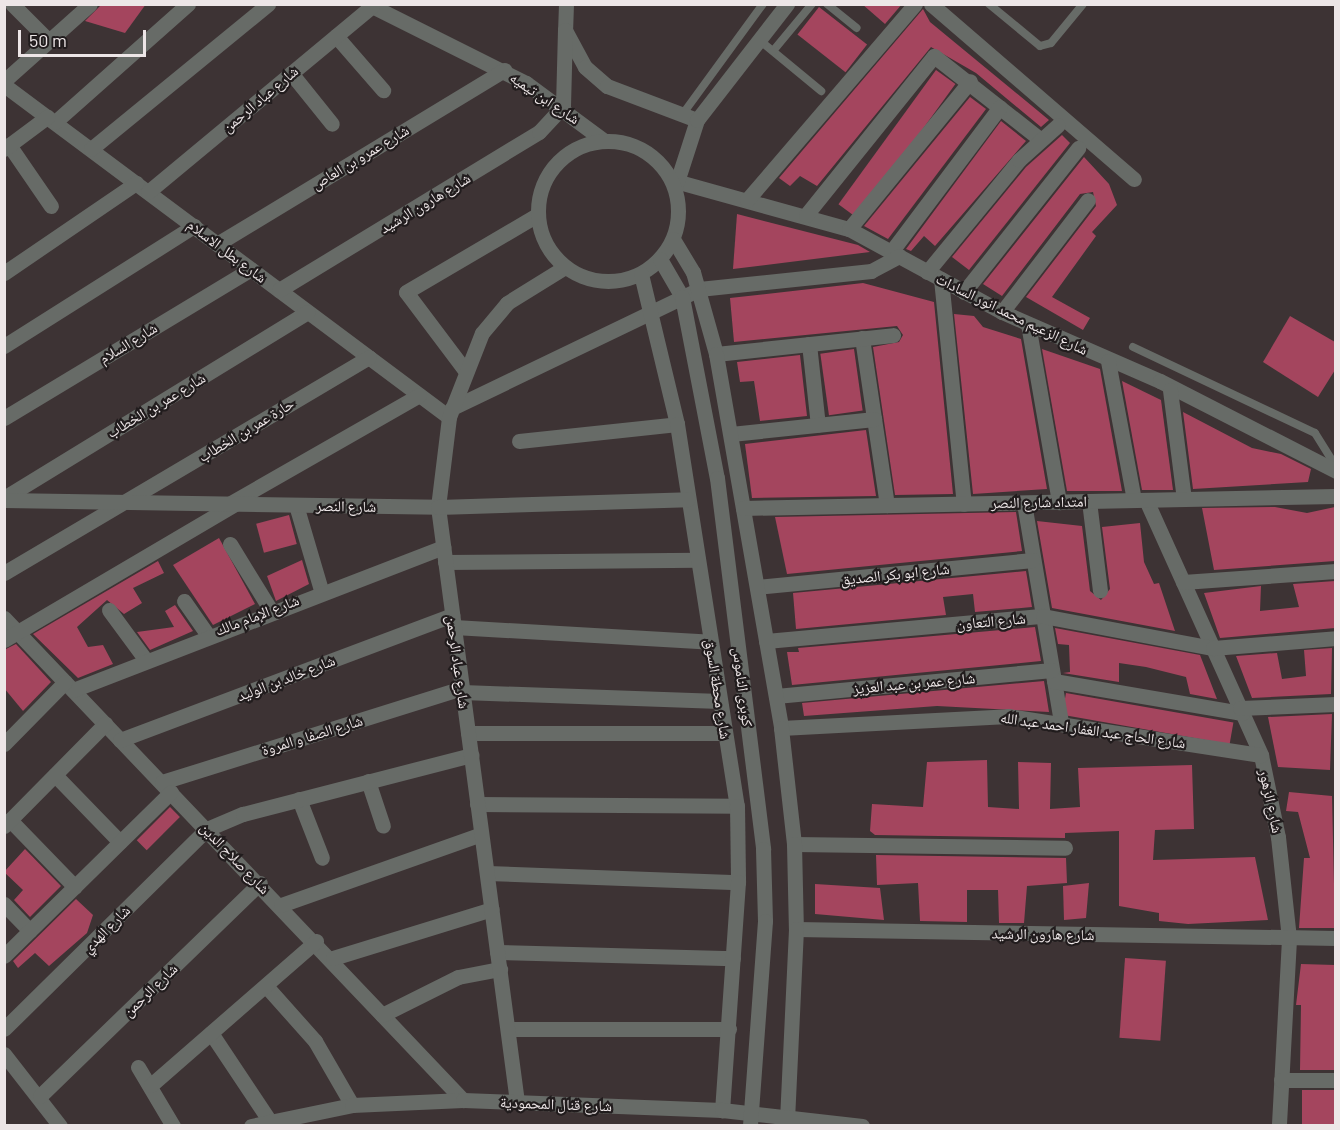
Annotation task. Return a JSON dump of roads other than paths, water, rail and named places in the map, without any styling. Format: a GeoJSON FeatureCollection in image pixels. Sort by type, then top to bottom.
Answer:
{"type":"FeatureCollection","features":[{"type":"Feature","properties":{"kind":"street"},"geometry":{"type":"LineString","coordinates":[[12,4],[49,41]]}},
{"type":"Feature","properties":{"kind":"street"},"geometry":{"type":"LineString","coordinates":[[4,83],[90,4]]}},
{"type":"Feature","properties":{"kind":"street"},"geometry":{"type":"LineString","coordinates":[[51,206],[7,147],[51,119],[188,4]]}},
{"type":"Feature","properties":{"kind":"street"},"geometry":{"type":"LineString","coordinates":[[91,149],[268,4]]}},
{"type":"Feature","properties":{"kind":"street"},"geometry":{"type":"LineString","coordinates":[[563,106],[566,4]]}},
{"type":"Feature","properties":{"kind":"street"},"geometry":{"type":"LineString","coordinates":[[603,140],[576,148],[554,164],[541,188],[537,214],[545,244],[565,267],[610,282],[640,274],[660,259],[673,239],[679,214],[677,185],[697,120],[787,4]]}},
{"type":"Feature","properties":{"kind":"street"},"geometry":{"type":"LineString","coordinates":[[747,200],[915,4]]}},
{"type":"Feature","properties":{"kind":"street"},"geometry":{"type":"LineString","coordinates":[[931,4],[1134,179]]}},
{"type":"Feature","properties":{"kind":"street","name":"شارع عباد الرحمن"},"geometry":{"type":"LineString","coordinates":[[4,273],[142,188],[291,73],[370,5]]}},
{"type":"Feature","properties":{"kind":"street","name":"شارع ابن تيميه"},"geometry":{"type":"LineString","coordinates":[[370,5],[504,70],[563,106],[603,140],[647,152],[677,185]]}},
{"type":"Feature","properties":{"kind":"street"},"geometry":{"type":"LineString","coordinates":[[565,30],[585,67],[607,86],[681,116],[697,120]]}},
{"type":"Feature","properties":{"kind":"street"},"geometry":{"type":"LineString","coordinates":[[336,36],[383,90]]}},
{"type":"Feature","properties":{"kind":"street"},"geometry":{"type":"LineString","coordinates":[[806,215],[933,57],[940,57],[1040,139]]}},
{"type":"Feature","properties":{"kind":"street","name":"شارع عمرو بن العاص"},"geometry":{"type":"LineString","coordinates":[[217,244],[504,70]]}},
{"type":"Feature","properties":{"kind":"street"},"geometry":{"type":"LineString","coordinates":[[291,73],[332,124]]}},
{"type":"Feature","properties":{"kind":"street"},"geometry":{"type":"LineString","coordinates":[[849,229],[970,81]]}},
{"type":"Feature","properties":{"kind":"street","name":"شارع بطل الاسلام"},"geometry":{"type":"LineString","coordinates":[[4,83],[419,395],[450,412]]}},
{"type":"Feature","properties":{"kind":"street","name":"شارع هارون الرشيد"},"geometry":{"type":"LineString","coordinates":[[279,290],[503,157],[540,132],[563,106]]}},
{"type":"Feature","properties":{"kind":"street"},"geometry":{"type":"LineString","coordinates":[[450,412],[699,289],[871,271],[895,254],[1000,107]]}},
{"type":"Feature","properties":{"kind":"street"},"geometry":{"type":"LineString","coordinates":[[927,272],[1040,139],[1058,125]]}},
{"type":"Feature","properties":{"kind":"street"},"geometry":{"type":"LineString","coordinates":[[964,292],[1078,148]]}},
{"type":"Feature","properties":{"kind":"street","name":"شارع الزعيم محمد انور السادات"},"geometry":{"type":"LineString","coordinates":[[677,185],[806,215],[849,229],[1002,312],[1332,462]]}},
{"type":"Feature","properties":{"kind":"street"},"geometry":{"type":"LineString","coordinates":[[1002,312],[1088,200]]}},
{"type":"Feature","properties":{"kind":"street"},"geometry":{"type":"LineString","coordinates":[[464,369],[406,292],[537,214]]}},
{"type":"Feature","properties":{"kind":"street"},"geometry":{"type":"LineString","coordinates":[[4,346],[194,226]]}},
{"type":"Feature","properties":{"kind":"street"},"geometry":{"type":"LineString","coordinates":[[673,239],[699,289],[716,354],[781,728],[794,844],[796,929],[787,1117]]}},
{"type":"Feature","properties":{"kind":"street","name":"كوبرى الناموس"},"geometry":{"type":"LineString","coordinates":[[660,259],[682,297],[717,478],[763,849],[765,921],[750,1125]]}},
{"type":"Feature","properties":{"kind":"street","name":"شارع عباد الرحمن"},"geometry":{"type":"LineString","coordinates":[[517,1102],[438,507],[450,412],[464,369],[482,333],[507,303],[565,267]]}},
{"type":"Feature","properties":{"kind":"street","name":"شارع السلام"},"geometry":{"type":"LineString","coordinates":[[4,418],[250,269]]}},
{"type":"Feature","properties":{"kind":"street","name":"شارع محطة السوق"},"geometry":{"type":"LineString","coordinates":[[640,274],[677,424],[737,806],[738,882],[722,1110]]}},
{"type":"Feature","properties":{"kind":"street"},"geometry":{"type":"LineString","coordinates":[[941,279],[964,504]]}},
{"type":"Feature","properties":{"kind":"street","name":"شارع عمر بن الخطاب"},"geometry":{"type":"LineString","coordinates":[[4,499],[308,312]]}},
{"type":"Feature","properties":{"kind":"street"},"geometry":{"type":"LineString","coordinates":[[1028,324],[1059,502]]}},
{"type":"Feature","properties":{"kind":"street"},"geometry":{"type":"LineString","coordinates":[[716,354],[893,335]]}},
{"type":"Feature","properties":{"kind":"street"},"geometry":{"type":"LineString","coordinates":[[862,338],[887,505]]}},
{"type":"Feature","properties":{"kind":"street"},"geometry":{"type":"LineString","coordinates":[[809,344],[818,425]]}},
{"type":"Feature","properties":{"kind":"street","name":"حارة عمر بن الخطاب"},"geometry":{"type":"LineString","coordinates":[[4,573],[369,357]]}},
{"type":"Feature","properties":{"kind":"street","name":"شارع الزهور"},"geometry":{"type":"LineString","coordinates":[[1108,361],[1140,500],[1183,582],[1261,755],[1278,837],[1289,939],[1279,1125]]}},
{"type":"Feature","properties":{"kind":"street"},"geometry":{"type":"LineString","coordinates":[[1170,390],[1184,499]]}},
{"type":"Feature","properties":{"kind":"street"},"geometry":{"type":"LineString","coordinates":[[8,629],[232,504],[419,395]]}},
{"type":"Feature","properties":{"kind":"street"},"geometry":{"type":"LineString","coordinates":[[731,434],[874,419]]}},
{"type":"Feature","properties":{"kind":"street"},"geometry":{"type":"LineString","coordinates":[[519,441],[677,424]]}},
{"type":"Feature","properties":{"kind":"street","name":"امتداد شارع النصر"},"geometry":{"type":"LineString","coordinates":[[744,508],[1335,496]]}},
{"type":"Feature","properties":{"kind":"street","name":"شارع النصر"},"geometry":{"type":"LineString","coordinates":[[4,499],[438,507],[688,499]]}},
{"type":"Feature","properties":{"kind":"street"},"geometry":{"type":"LineString","coordinates":[[1089,501],[1100,590]]}},
{"type":"Feature","properties":{"kind":"street"},"geometry":{"type":"LineString","coordinates":[[1024,502],[1061,722]]}},
{"type":"Feature","properties":{"kind":"street"},"geometry":{"type":"LineString","coordinates":[[296,505],[321,590]]}},
{"type":"Feature","properties":{"kind":"street"},"geometry":{"type":"LineString","coordinates":[[230,544],[270,609]]}},
{"type":"Feature","properties":{"kind":"street","name":"شارع الإمام مالك"},"geometry":{"type":"LineString","coordinates":[[69,686],[145,660],[321,590],[444,554],[698,560]]}},
{"type":"Feature","properties":{"kind":"street","name":"شارع ابو بكر الصديق"},"geometry":{"type":"LineString","coordinates":[[757,587],[1033,560]]}},
{"type":"Feature","properties":{"kind":"street"},"geometry":{"type":"LineString","coordinates":[[1183,582],[1335,571]]}},
{"type":"Feature","properties":{"kind":"street"},"geometry":{"type":"LineString","coordinates":[[184,601],[207,634]]}},
{"type":"Feature","properties":{"kind":"street"},"geometry":{"type":"LineString","coordinates":[[109,610],[145,660]]}},
{"type":"Feature","properties":{"kind":"street","name":"شارع التعاون"},"geometry":{"type":"LineString","coordinates":[[766,641],[1042,616],[1213,648],[1335,638]]}},
{"type":"Feature","properties":{"kind":"street"},"geometry":{"type":"LineString","coordinates":[[453,621],[711,642]]}},
{"type":"Feature","properties":{"kind":"street","name":"شارع خالد بن الوليد"},"geometry":{"type":"LineString","coordinates":[[120,740],[453,621]]}},
{"type":"Feature","properties":{"kind":"street","name":"شارع صلاح الدين"},"geometry":{"type":"LineString","coordinates":[[8,629],[69,686],[333,958],[382,1015],[463,1100]]}},
{"type":"Feature","properties":{"kind":"street","name":"شارع عمر بن عبد العزيز"},"geometry":{"type":"LineString","coordinates":[[776,696],[1053,675],[1241,710],[1335,704]]}},
{"type":"Feature","properties":{"kind":"street"},"geometry":{"type":"LineString","coordinates":[[4,744],[69,686]]}},
{"type":"Feature","properties":{"kind":"street","name":"شارع الصفا و المروة"},"geometry":{"type":"LineString","coordinates":[[166,787],[462,690],[720,701]]}},
{"type":"Feature","properties":{"kind":"street","name":"شارع الحاج عبد الغفار احمد عبد الله"},"geometry":{"type":"LineString","coordinates":[[781,728],[948,715],[1061,722],[1261,755]]}},
{"type":"Feature","properties":{"kind":"street"},"geometry":{"type":"LineString","coordinates":[[75,887],[7,823],[105,724]]}},
{"type":"Feature","properties":{"kind":"street"},"geometry":{"type":"LineString","coordinates":[[468,733],[725,733]]}},
{"type":"Feature","properties":{"kind":"street"},"geometry":{"type":"LineString","coordinates":[[207,829],[299,799],[471,755]]}},
{"type":"Feature","properties":{"kind":"street"},"geometry":{"type":"LineString","coordinates":[[55,775],[120,842]]}},
{"type":"Feature","properties":{"kind":"street"},"geometry":{"type":"LineString","coordinates":[[368,781],[383,826]]}},
{"type":"Feature","properties":{"kind":"street"},"geometry":{"type":"LineString","coordinates":[[4,956],[120,842],[166,787]]}},
{"type":"Feature","properties":{"kind":"street"},"geometry":{"type":"LineString","coordinates":[[299,799],[322,858]]}},
{"type":"Feature","properties":{"kind":"street"},"geometry":{"type":"LineString","coordinates":[[477,804],[737,806]]}},
{"type":"Feature","properties":{"kind":"street","name":"شارع الهدي"},"geometry":{"type":"LineString","coordinates":[[4,1029],[207,829]]}},
{"type":"Feature","properties":{"kind":"street"},"geometry":{"type":"LineString","coordinates":[[281,905],[482,834]]}},
{"type":"Feature","properties":{"kind":"street"},"geometry":{"type":"LineString","coordinates":[[794,844],[1065,848]]}},
{"type":"Feature","properties":{"kind":"street"},"geometry":{"type":"LineString","coordinates":[[487,873],[738,882]]}},
{"type":"Feature","properties":{"kind":"street","name":"شارع الرحمن"},"geometry":{"type":"LineString","coordinates":[[40,1096],[260,883]]}},
{"type":"Feature","properties":{"kind":"street"},"geometry":{"type":"LineString","coordinates":[[4,904],[30,931]]}},
{"type":"Feature","properties":{"kind":"street"},"geometry":{"type":"LineString","coordinates":[[333,958],[492,909]]}},
{"type":"Feature","properties":{"kind":"street","name":"شارع هارون الرشيد"},"geometry":{"type":"LineString","coordinates":[[796,929],[1335,938]]}},
{"type":"Feature","properties":{"kind":"street"},"geometry":{"type":"LineString","coordinates":[[151,1085],[316,941]]}},
{"type":"Feature","properties":{"kind":"street"},"geometry":{"type":"LineString","coordinates":[[497,952],[733,958]]}},
{"type":"Feature","properties":{"kind":"street"},"geometry":{"type":"LineString","coordinates":[[382,1015],[428,989],[500,969]]}},
{"type":"Feature","properties":{"kind":"street"},"geometry":{"type":"LineString","coordinates":[[266,986],[315,1041],[352,1105]]}},
{"type":"Feature","properties":{"kind":"street"},"geometry":{"type":"LineString","coordinates":[[508,1029],[729,1029]]}},
{"type":"Feature","properties":{"kind":"street"},"geometry":{"type":"LineString","coordinates":[[211,1033],[269,1120]]}},
{"type":"Feature","properties":{"kind":"street"},"geometry":{"type":"LineString","coordinates":[[4,1054],[40,1096],[60,1125]]}},
{"type":"Feature","properties":{"kind":"street"},"geometry":{"type":"LineString","coordinates":[[138,1067],[151,1085],[173,1125]]}},
{"type":"Feature","properties":{"kind":"street"},"geometry":{"type":"LineString","coordinates":[[1281,1080],[1335,1080]]}},
{"type":"Feature","properties":{"kind":"street","name":"شارع قنال المحمودية"},"geometry":{"type":"LineString","coordinates":[[251,1125],[352,1105],[463,1100],[722,1110],[862,1125]]}},
{"type":"Feature","properties":{"kind":"lane"},"geometry":{"type":"LineString","coordinates":[[681,116],[763,4]]}},
{"type":"Feature","properties":{"kind":"lane"},"geometry":{"type":"LineString","coordinates":[[773,51],[812,4]]}},
{"type":"Feature","properties":{"kind":"lane"},"geometry":{"type":"LineString","coordinates":[[827,4],[857,28]]}},
{"type":"Feature","properties":{"kind":"lane"},"geometry":{"type":"LineString","coordinates":[[989,4],[1040,46],[1051,43],[1083,4]]}},
{"type":"Feature","properties":{"kind":"lane"},"geometry":{"type":"LineString","coordinates":[[758,39],[821,91]]}},
{"type":"Feature","properties":{"kind":"lane"},"geometry":{"type":"LineString","coordinates":[[1133,347],[1315,433],[1332,462]]}}]}
